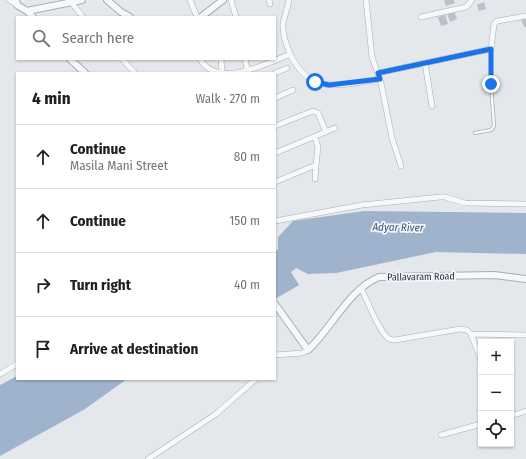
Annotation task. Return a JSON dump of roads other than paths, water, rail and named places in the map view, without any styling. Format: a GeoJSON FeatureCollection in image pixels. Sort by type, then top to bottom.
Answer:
{"type":"FeatureCollection","features":[{"type":"Feature","properties":{"kind":"street"},"geometry":{"type":"LineString","coordinates":[[9,0],[16,2],[32,16]]}},
{"type":"Feature","properties":{"kind":"street"},"geometry":{"type":"LineString","coordinates":[[28,11],[60,2],[82,0]]}},
{"type":"Feature","properties":{"kind":"street"},"geometry":{"type":"LineString","coordinates":[[107,0],[128,16]]}},
{"type":"Feature","properties":{"kind":"street"},"geometry":{"type":"LineString","coordinates":[[190,0],[197,16]]}},
{"type":"Feature","properties":{"kind":"street"},"geometry":{"type":"LineString","coordinates":[[231,0],[236,16]]}},
{"type":"Feature","properties":{"kind":"street"},"geometry":{"type":"LineString","coordinates":[[289,0],[283,23],[283,32],[290,54],[299,70],[315,82],[329,85],[380,79]]}},
{"type":"Feature","properties":{"kind":"street"},"geometry":{"type":"LineString","coordinates":[[366,0],[372,57],[380,79],[392,138],[401,166]]}},
{"type":"Feature","properties":{"kind":"street"},"geometry":{"type":"LineString","coordinates":[[421,17],[466,7],[472,0]]}},
{"type":"Feature","properties":{"kind":"street"},"geometry":{"type":"LineString","coordinates":[[208,15],[220,1]]}},
{"type":"Feature","properties":{"kind":"street"},"geometry":{"type":"LineString","coordinates":[[71,2],[82,16]]}},
{"type":"Feature","properties":{"kind":"street"},"geometry":{"type":"LineString","coordinates":[[378,73],[491,49],[494,24],[496,21],[526,16]]}},
{"type":"Feature","properties":{"kind":"street"},"geometry":{"type":"LineString","coordinates":[[276,60],[290,54]]}},
{"type":"Feature","properties":{"kind":"street"},"geometry":{"type":"LineString","coordinates":[[71,60],[84,72]]}},
{"type":"Feature","properties":{"kind":"street"},"geometry":{"type":"LineString","coordinates":[[123,60],[134,72]]}},
{"type":"Feature","properties":{"kind":"street"},"geometry":{"type":"LineString","coordinates":[[200,60],[206,71],[246,72],[275,60]]}},
{"type":"Feature","properties":{"kind":"street"},"geometry":{"type":"LineString","coordinates":[[221,60],[222,72]]}},
{"type":"Feature","properties":{"kind":"street"},"geometry":{"type":"LineString","coordinates":[[245,60],[246,72]]}},
{"type":"Feature","properties":{"kind":"street"},"geometry":{"type":"LineString","coordinates":[[426,63],[432,106]]}},
{"type":"Feature","properties":{"kind":"street"},"geometry":{"type":"LineString","coordinates":[[276,73],[287,68]]}},
{"type":"Feature","properties":{"kind":"street"},"geometry":{"type":"LineString","coordinates":[[276,98],[293,90]]}},
{"type":"Feature","properties":{"kind":"street"},"geometry":{"type":"LineString","coordinates":[[276,126],[313,110],[318,113],[326,132]]}},
{"type":"Feature","properties":{"kind":"street"},"geometry":{"type":"LineString","coordinates":[[276,153],[335,128]]}},
{"type":"Feature","properties":{"kind":"street"},"geometry":{"type":"LineString","coordinates":[[315,137],[318,147],[315,180]]}},
{"type":"Feature","properties":{"kind":"street"},"geometry":{"type":"LineString","coordinates":[[276,182],[316,165]]}},
{"type":"Feature","properties":{"kind":"street"},"geometry":{"type":"LineString","coordinates":[[276,221],[362,205],[440,197],[465,203],[526,204]]}},
{"type":"Feature","properties":{"kind":"street","name":"Pallavaram Road"},"geometry":{"type":"LineString","coordinates":[[308,350],[319,340],[361,288],[370,280],[387,276],[494,275],[526,278]]}},
{"type":"Feature","properties":{"kind":"street"},"geometry":{"type":"LineString","coordinates":[[361,288],[386,337],[395,340],[460,329],[468,330],[472,334],[478,351]]}},
{"type":"Feature","properties":{"kind":"street"},"geometry":{"type":"LineString","coordinates":[[276,305],[308,350],[302,353],[276,355]]}},
{"type":"Feature","properties":{"kind":"street"},"geometry":{"type":"LineString","coordinates":[[472,334],[526,336]]}},
{"type":"Feature","properties":{"kind":"street"},"geometry":{"type":"LineString","coordinates":[[0,374],[16,365]]}},
{"type":"Feature","properties":{"kind":"street"},"geometry":{"type":"LineString","coordinates":[[148,459],[216,414],[255,380]]}},
{"type":"Feature","properties":{"kind":"street"},"geometry":{"type":"LineString","coordinates":[[514,415],[526,411]]}},
{"type":"Feature","properties":{"kind":"street"},"geometry":{"type":"LineString","coordinates":[[441,435],[478,425]]}},
{"type":"Feature","properties":{"kind":"lane"},"geometry":{"type":"LineString","coordinates":[[475,133],[491,130],[494,126],[491,84],[491,49]]}},
{"type":"Feature","properties":{"kind":"water","name":"Adyar River"},"geometry":{"type":"Polygon","coordinates":[[[364,211],[526,213],[526,254],[436,252],[336,273],[308,274],[296,268],[291,272],[299,285],[276,298],[276,251],[278,249],[278,237],[293,221],[364,211]]]}},
{"type":"Feature","properties":{"kind":"water"},"geometry":{"type":"Polygon","coordinates":[[[16,377],[16,380],[126,380],[85,409],[0,456],[0,385],[16,377]]]}}]}
